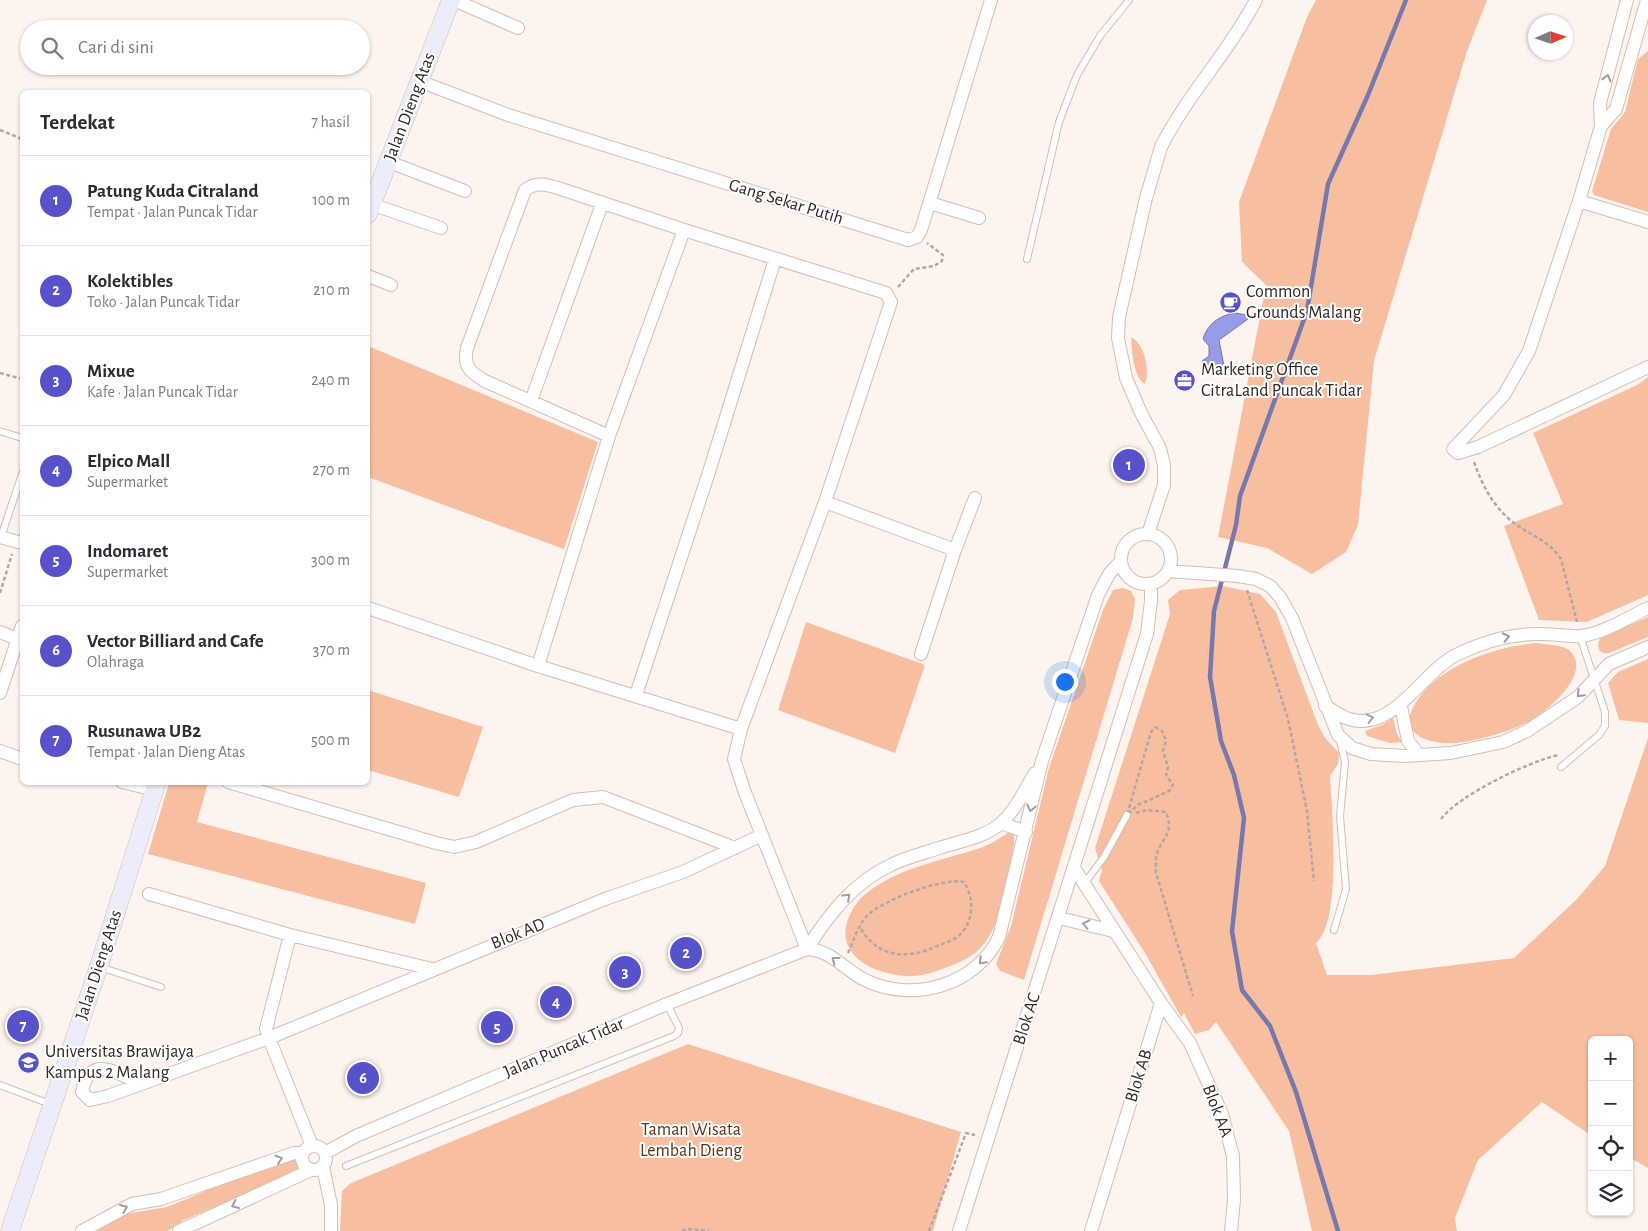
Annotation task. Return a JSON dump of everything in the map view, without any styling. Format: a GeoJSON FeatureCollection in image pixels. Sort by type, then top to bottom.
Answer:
{"type":"FeatureCollection","features":[{"type":"Feature","properties":{"kind":"street"},"geometry":{"type":"LineString","coordinates":[[453,0],[518,28]]}},
{"type":"Feature","properties":{"kind":"street","name":"Jalan Dieng Atas"},"geometry":{"type":"LineString","coordinates":[[370,204],[389,162],[419,81],[453,0]]}},
{"type":"Feature","properties":{"kind":"street"},"geometry":{"type":"LineString","coordinates":[[917,237],[930,203],[991,0]]}},
{"type":"Feature","properties":{"kind":"street"},"geometry":{"type":"LineString","coordinates":[[1148,534],[1164,485],[1164,465],[1160,448],[1141,413],[1126,378],[1120,356],[1119,317],[1124,289],[1161,147],[1171,128],[1245,21],[1256,0]]}},
{"type":"Feature","properties":{"kind":"street"},"geometry":{"type":"LineString","coordinates":[[1627,0],[1600,103],[1601,126],[1579,202],[1529,351],[1504,395],[1453,450],[1458,453],[1469,450],[1648,367]]}},
{"type":"Feature","properties":{"kind":"street"},"geometry":{"type":"LineString","coordinates":[[1601,126],[1616,109],[1644,25],[1647,0]]}},
{"type":"Feature","properties":{"kind":"street"},"geometry":{"type":"LineString","coordinates":[[1622,18],[1644,25]]}},
{"type":"Feature","properties":{"kind":"street","name":"Gang Sekar Putih"},"geometry":{"type":"LineString","coordinates":[[419,81],[508,115],[904,240],[917,237]]}},
{"type":"Feature","properties":{"kind":"street"},"geometry":{"type":"LineString","coordinates":[[389,162],[465,191]]}},
{"type":"Feature","properties":{"kind":"street"},"geometry":{"type":"LineString","coordinates":[[609,436],[485,381],[468,371],[465,357],[470,339],[525,190],[535,185],[542,184],[886,293],[891,302],[825,502],[741,729],[734,759],[744,790],[807,949]]}},
{"type":"Feature","properties":{"kind":"street"},"geometry":{"type":"LineString","coordinates":[[1579,202],[1648,222]]}},
{"type":"Feature","properties":{"kind":"street"},"geometry":{"type":"LineString","coordinates":[[930,203],[979,218]]}},
{"type":"Feature","properties":{"kind":"street"},"geometry":{"type":"LineString","coordinates":[[370,204],[441,228]]}},
{"type":"Feature","properties":{"kind":"street"},"geometry":{"type":"LineString","coordinates":[[531,401],[602,204]]}},
{"type":"Feature","properties":{"kind":"street"},"geometry":{"type":"LineString","coordinates":[[538,666],[609,436],[684,230]]}},
{"type":"Feature","properties":{"kind":"street"},"geometry":{"type":"LineString","coordinates":[[636,695],[709,472],[775,259]]}},
{"type":"Feature","properties":{"kind":"street"},"geometry":{"type":"LineString","coordinates":[[370,277],[391,285]]}},
{"type":"Feature","properties":{"kind":"street"},"geometry":{"type":"LineString","coordinates":[[921,654],[955,550],[975,498]]}},
{"type":"Feature","properties":{"kind":"street"},"geometry":{"type":"LineString","coordinates":[[825,502],[955,550]]}},
{"type":"Feature","properties":{"kind":"street"},"geometry":{"type":"LineString","coordinates":[[1148,534],[1161,540],[1170,551],[1168,572],[1151,584],[1137,583],[1131,579],[1122,568],[1121,561],[1124,547],[1129,541],[1141,535],[1148,534]]}},
{"type":"Feature","properties":{"kind":"street"},"geometry":{"type":"LineString","coordinates":[[1,537],[20,542]]}},
{"type":"Feature","properties":{"kind":"street"},"geometry":{"type":"LineString","coordinates":[[807,949],[824,952],[864,980],[896,988],[927,989],[946,985],[965,976],[982,963],[992,951],[999,937],[1042,761],[1098,595],[1109,574],[1121,561]]}},
{"type":"Feature","properties":{"kind":"street"},"geometry":{"type":"LineString","coordinates":[[1168,572],[1214,573],[1241,576],[1256,579],[1270,586],[1280,597],[1292,618],[1338,735],[1352,748],[1371,754],[1419,755],[1451,753],[1503,742],[1527,731],[1578,698],[1609,664],[1648,647]]}},
{"type":"Feature","properties":{"kind":"street","name":"Blok AC"},"geometry":{"type":"LineString","coordinates":[[959,1231],[1147,634],[1151,584]]}},
{"type":"Feature","properties":{"kind":"street"},"geometry":{"type":"LineString","coordinates":[[1325,706],[1348,719],[1375,718],[1401,706],[1422,680],[1442,664],[1456,655],[1483,643],[1525,634],[1580,636],[1594,633],[1648,608]]}},
{"type":"Feature","properties":{"kind":"street"},"geometry":{"type":"LineString","coordinates":[[370,609],[538,666],[741,729]]}},
{"type":"Feature","properties":{"kind":"street"},"geometry":{"type":"LineString","coordinates":[[0,632],[20,640],[0,693]]}},
{"type":"Feature","properties":{"kind":"street"},"geometry":{"type":"LineString","coordinates":[[1401,706],[1408,741],[1419,755]]}},
{"type":"Feature","properties":{"kind":"street"},"geometry":{"type":"LineString","coordinates":[[0,751],[20,758]]}},
{"type":"Feature","properties":{"kind":"street"},"geometry":{"type":"LineString","coordinates":[[807,949],[825,919],[846,896],[873,876],[890,865],[986,832],[1001,823],[1018,801],[1042,761]]}},
{"type":"Feature","properties":{"kind":"street"},"geometry":{"type":"LineString","coordinates":[[238,785],[436,844],[454,847],[476,842],[573,800],[589,796],[603,797],[735,848]]}},
{"type":"Feature","properties":{"kind":"street","name":"Jalan Dieng Atas"},"geometry":{"type":"LineString","coordinates":[[10,1231],[99,966],[156,786]]}},
{"type":"Feature","properties":{"kind":"street"},"geometry":{"type":"LineString","coordinates":[[1001,823],[1026,832]]}},
{"type":"Feature","properties":{"kind":"street","name":"Blok AD"},"geometry":{"type":"LineString","coordinates":[[141,1084],[269,1038],[605,899],[684,872],[762,835]]}},
{"type":"Feature","properties":{"kind":"street"},"geometry":{"type":"LineString","coordinates":[[1074,868],[1161,1003]]}},
{"type":"Feature","properties":{"kind":"street"},"geometry":{"type":"LineString","coordinates":[[148,894],[290,935],[432,969]]}},
{"type":"Feature","properties":{"kind":"street"},"geometry":{"type":"LineString","coordinates":[[1059,918],[1113,931]]}},
{"type":"Feature","properties":{"kind":"street"},"geometry":{"type":"LineString","coordinates":[[290,935],[266,1028],[308,1149],[303,1163],[317,1169],[331,1205],[331,1231]]}},
{"type":"Feature","properties":{"kind":"street","name":"Jalan Puncak Tidar"},"geometry":{"type":"LineString","coordinates":[[325,1153],[356,1136],[667,1004],[807,949]]}},
{"type":"Feature","properties":{"kind":"street","name":"Blok AB"},"geometry":{"type":"LineString","coordinates":[[1091,1231],[1161,1003]]}},
{"type":"Feature","properties":{"kind":"street","name":"Blok AA"},"geometry":{"type":"LineString","coordinates":[[1161,1003],[1190,1043],[1222,1114],[1233,1156],[1234,1200],[1231,1231]]}},
{"type":"Feature","properties":{"kind":"street"},"geometry":{"type":"LineString","coordinates":[[82,1231],[132,1204],[161,1199],[308,1149],[320,1147],[325,1153],[326,1160],[317,1169],[179,1231]]}},
{"type":"Feature","properties":{"kind":"lane"},"geometry":{"type":"LineString","coordinates":[[1026,259],[1059,122],[1077,75],[1100,36],[1129,0]]}},
{"type":"Feature","properties":{"kind":"lane"},"geometry":{"type":"LineString","coordinates":[[0,431],[20,437]]}},
{"type":"Feature","properties":{"kind":"lane"},"geometry":{"type":"LineString","coordinates":[[1,537],[20,480]]}},
{"type":"Feature","properties":{"kind":"lane"},"geometry":{"type":"LineString","coordinates":[[1561,768],[1600,735],[1605,726],[1605,712],[1596,678],[1580,636]]}},
{"type":"Feature","properties":{"kind":"lane"},"geometry":{"type":"LineString","coordinates":[[1334,930],[1346,889],[1340,816],[1345,762],[1344,752],[1338,735]]}},
{"type":"Feature","properties":{"kind":"lane"},"geometry":{"type":"LineString","coordinates":[[1084,884],[1104,857],[1128,816]]}},
{"type":"Feature","properties":{"kind":"lane"},"geometry":{"type":"LineString","coordinates":[[99,966],[161,987]]}},
{"type":"Feature","properties":{"kind":"lane"},"geometry":{"type":"LineString","coordinates":[[346,1166],[674,1036],[678,1033],[679,1028],[667,1004]]}},
{"type":"Feature","properties":{"kind":"lane"},"geometry":{"type":"LineString","coordinates":[[0,1085],[53,1105]]}},
{"type":"Feature","properties":{"kind":"path"},"geometry":{"type":"LineString","coordinates":[[0,130],[20,138]]}},
{"type":"Feature","properties":{"kind":"path"},"geometry":{"type":"LineString","coordinates":[[891,302],[898,285],[914,269],[934,266],[942,261],[942,254],[917,237]]}},
{"type":"Feature","properties":{"kind":"path"},"geometry":{"type":"LineString","coordinates":[[0,374],[20,379]]}},
{"type":"Feature","properties":{"kind":"path"},"geometry":{"type":"LineString","coordinates":[[1469,450],[1490,499],[1510,520],[1539,537],[1556,551],[1562,559],[1580,636]]}},
{"type":"Feature","properties":{"kind":"path"},"geometry":{"type":"LineString","coordinates":[[0,593],[20,542]]}},
{"type":"Feature","properties":{"kind":"path"},"geometry":{"type":"LineString","coordinates":[[1241,576],[1288,719],[1307,811],[1314,881]]}},
{"type":"Feature","properties":{"kind":"path"},"geometry":{"type":"LineString","coordinates":[[1155,727],[1162,731],[1166,741],[1163,751],[1168,762],[1166,775],[1173,785],[1169,791],[1138,805],[1128,816],[1151,732],[1155,727]]}},
{"type":"Feature","properties":{"kind":"path"},"geometry":{"type":"LineString","coordinates":[[1440,819],[1448,809],[1461,800],[1536,762],[1566,753],[1579,752]]}},
{"type":"Feature","properties":{"kind":"path"},"geometry":{"type":"LineString","coordinates":[[1128,816],[1147,810],[1166,812],[1169,821],[1169,834],[1156,854],[1156,873],[1193,996]]}},
{"type":"Feature","properties":{"kind":"path"},"geometry":{"type":"LineString","coordinates":[[842,965],[860,927],[869,913],[892,901],[942,882],[955,880],[964,882],[970,892],[972,907],[968,924],[957,937],[913,955],[891,954],[881,949],[860,927]]}},
{"type":"Feature","properties":{"kind":"path"},"geometry":{"type":"LineString","coordinates":[[929,1231],[966,1134]]}},
{"type":"Feature","properties":{"kind":"path"},"geometry":{"type":"LineString","coordinates":[[682,1231],[687,1229],[709,1231]]}},
{"type":"Feature","properties":{"kind":"green space"},"geometry":{"type":"Polygon","coordinates":[[[1316,0],[1487,0],[1467,51],[1374,361],[1358,525],[1346,552],[1312,574],[1267,548],[1218,537],[1266,285],[1242,262],[1239,202],[1307,17],[1316,0]]]}},
{"type":"Feature","properties":{"kind":"green space"},"geometry":{"type":"Polygon","coordinates":[[[1648,51],[1648,212],[1594,195],[1592,191],[1611,129],[1625,112],[1638,59],[1648,51]]]}},
{"type":"Feature","properties":{"kind":"green space"},"geometry":{"type":"Polygon","coordinates":[[[1131,337],[1136,340],[1143,351],[1147,372],[1145,384],[1141,381],[1136,370],[1131,337]]]}},
{"type":"Feature","properties":{"kind":"green space"},"geometry":{"type":"Polygon","coordinates":[[[370,347],[598,442],[564,549],[370,478],[370,347]]]}},
{"type":"Feature","properties":{"kind":"green space"},"geometry":{"type":"Polygon","coordinates":[[[1648,377],[1648,595],[1587,622],[1539,620],[1504,526],[1563,504],[1533,433],[1637,385],[1648,377]]]}},
{"type":"Feature","properties":{"kind":"green space"},"geometry":{"type":"Polygon","coordinates":[[[1223,586],[1260,594],[1276,612],[1318,725],[1326,739],[1339,753],[1338,764],[1330,776],[1333,839],[1332,890],[1324,931],[1316,943],[1327,975],[1371,975],[1514,958],[1577,899],[1605,866],[1648,738],[1648,1168],[1633,1159],[1633,1036],[1588,1036],[1588,1133],[1542,1102],[1478,1160],[1455,1218],[1457,1231],[1312,1231],[1289,1131],[1216,1022],[1209,1030],[1195,1034],[1184,1013],[1181,1017],[1145,953],[1099,881],[1102,870],[1095,848],[1170,614],[1168,600],[1180,590],[1223,586]]]}},
{"type":"Feature","properties":{"kind":"green space"},"geometry":{"type":"Polygon","coordinates":[[[1123,588],[1131,591],[1135,599],[1133,618],[1024,980],[1000,971],[996,964],[1011,926],[1049,768],[1103,610],[1113,590],[1123,588]]]}},
{"type":"Feature","properties":{"kind":"green space"},"geometry":{"type":"Polygon","coordinates":[[[1648,617],[1648,637],[1609,653],[1603,653],[1599,650],[1600,638],[1648,617]]]}},
{"type":"Feature","properties":{"kind":"green space"},"geometry":{"type":"Polygon","coordinates":[[[806,622],[925,665],[895,753],[778,710],[806,622]]]}},
{"type":"Feature","properties":{"kind":"green space"},"geometry":{"type":"Polygon","coordinates":[[[1536,643],[1565,648],[1572,653],[1576,662],[1571,682],[1546,710],[1523,725],[1500,733],[1457,743],[1432,741],[1421,737],[1413,731],[1410,723],[1411,712],[1419,698],[1442,675],[1457,666],[1488,653],[1504,648],[1536,643]]]}},
{"type":"Feature","properties":{"kind":"green space"},"geometry":{"type":"Polygon","coordinates":[[[1648,659],[1648,723],[1619,720],[1608,683],[1618,672],[1648,659]]]}},
{"type":"Feature","properties":{"kind":"green space"},"geometry":{"type":"Polygon","coordinates":[[[370,691],[483,727],[459,797],[370,771],[370,691]]]}},
{"type":"Feature","properties":{"kind":"green space"},"geometry":{"type":"Polygon","coordinates":[[[1393,718],[1397,734],[1402,742],[1390,743],[1367,736],[1365,731],[1384,724],[1393,718]]]}},
{"type":"Feature","properties":{"kind":"green space"},"geometry":{"type":"Polygon","coordinates":[[[168,785],[207,785],[197,822],[426,883],[415,924],[148,854],[168,785]]]}},
{"type":"Feature","properties":{"kind":"green space"},"geometry":{"type":"Polygon","coordinates":[[[1008,833],[1014,834],[1014,845],[1000,911],[990,935],[976,952],[962,961],[926,974],[900,976],[864,964],[848,947],[845,935],[847,922],[855,905],[864,895],[894,876],[935,861],[981,848],[1008,833]]]}},
{"type":"Feature","properties":{"kind":"green space","name":"Taman Wisata Lembah Dieng"},"geometry":{"type":"Polygon","coordinates":[[[688,1044],[961,1132],[933,1231],[340,1231],[342,1191],[351,1183],[688,1044]]]}},
{"type":"Feature","properties":{"kind":"green space"},"geometry":{"type":"Polygon","coordinates":[[[286,1158],[296,1158],[300,1166],[298,1172],[184,1220],[168,1231],[97,1231],[125,1214],[167,1207],[286,1158]]]}},
{"type":"Feature","properties":{"kind":"water"},"geometry":{"type":"Polygon","coordinates":[[[1235,313],[1247,315],[1248,319],[1219,340],[1225,371],[1224,375],[1216,375],[1202,366],[1202,361],[1209,356],[1209,346],[1203,339],[1215,321],[1235,313]]]}},
{"type":"Feature","properties":{"kind":"waterway"},"geometry":{"type":"LineString","coordinates":[[1338,1231],[1296,1092],[1270,1026],[1242,990],[1232,931],[1244,818],[1234,775],[1221,741],[1210,677],[1214,611],[1236,525],[1240,496],[1307,311],[1328,184],[1368,95],[1406,0]]}},
{"type":"Feature","properties":{"kind":"place","name":"Common Grounds Malang"},"geometry":{"type":"Point","coordinates":[1230,302]}},
{"type":"Feature","properties":{"kind":"place","name":"Marketing Office CitraLand Puncak Tidar"},"geometry":{"type":"Point","coordinates":[1185,380]}},
{"type":"Feature","properties":{"kind":"place","name":"Patung Kuda Citraland"},"geometry":{"type":"Point","coordinates":[1129,465]}},
{"type":"Feature","properties":{"kind":"place","name":"Kolektibles"},"geometry":{"type":"Point","coordinates":[686,953]}},
{"type":"Feature","properties":{"kind":"place","name":"Mixue"},"geometry":{"type":"Point","coordinates":[625,972]}},
{"type":"Feature","properties":{"kind":"place","name":"Elpico Mall"},"geometry":{"type":"Point","coordinates":[556,1002]}},
{"type":"Feature","properties":{"kind":"place","name":"Rusunawa UB2"},"geometry":{"type":"Point","coordinates":[23,1026]}},
{"type":"Feature","properties":{"kind":"place","name":"Indomaret"},"geometry":{"type":"Point","coordinates":[497,1027]}},
{"type":"Feature","properties":{"kind":"place","name":"Universitas Brawijaya Kampus 2 Malang"},"geometry":{"type":"Point","coordinates":[29,1062]}},
{"type":"Feature","properties":{"kind":"place","name":"Vector Billiard and Cafe"},"geometry":{"type":"Point","coordinates":[363,1078]}}]}
